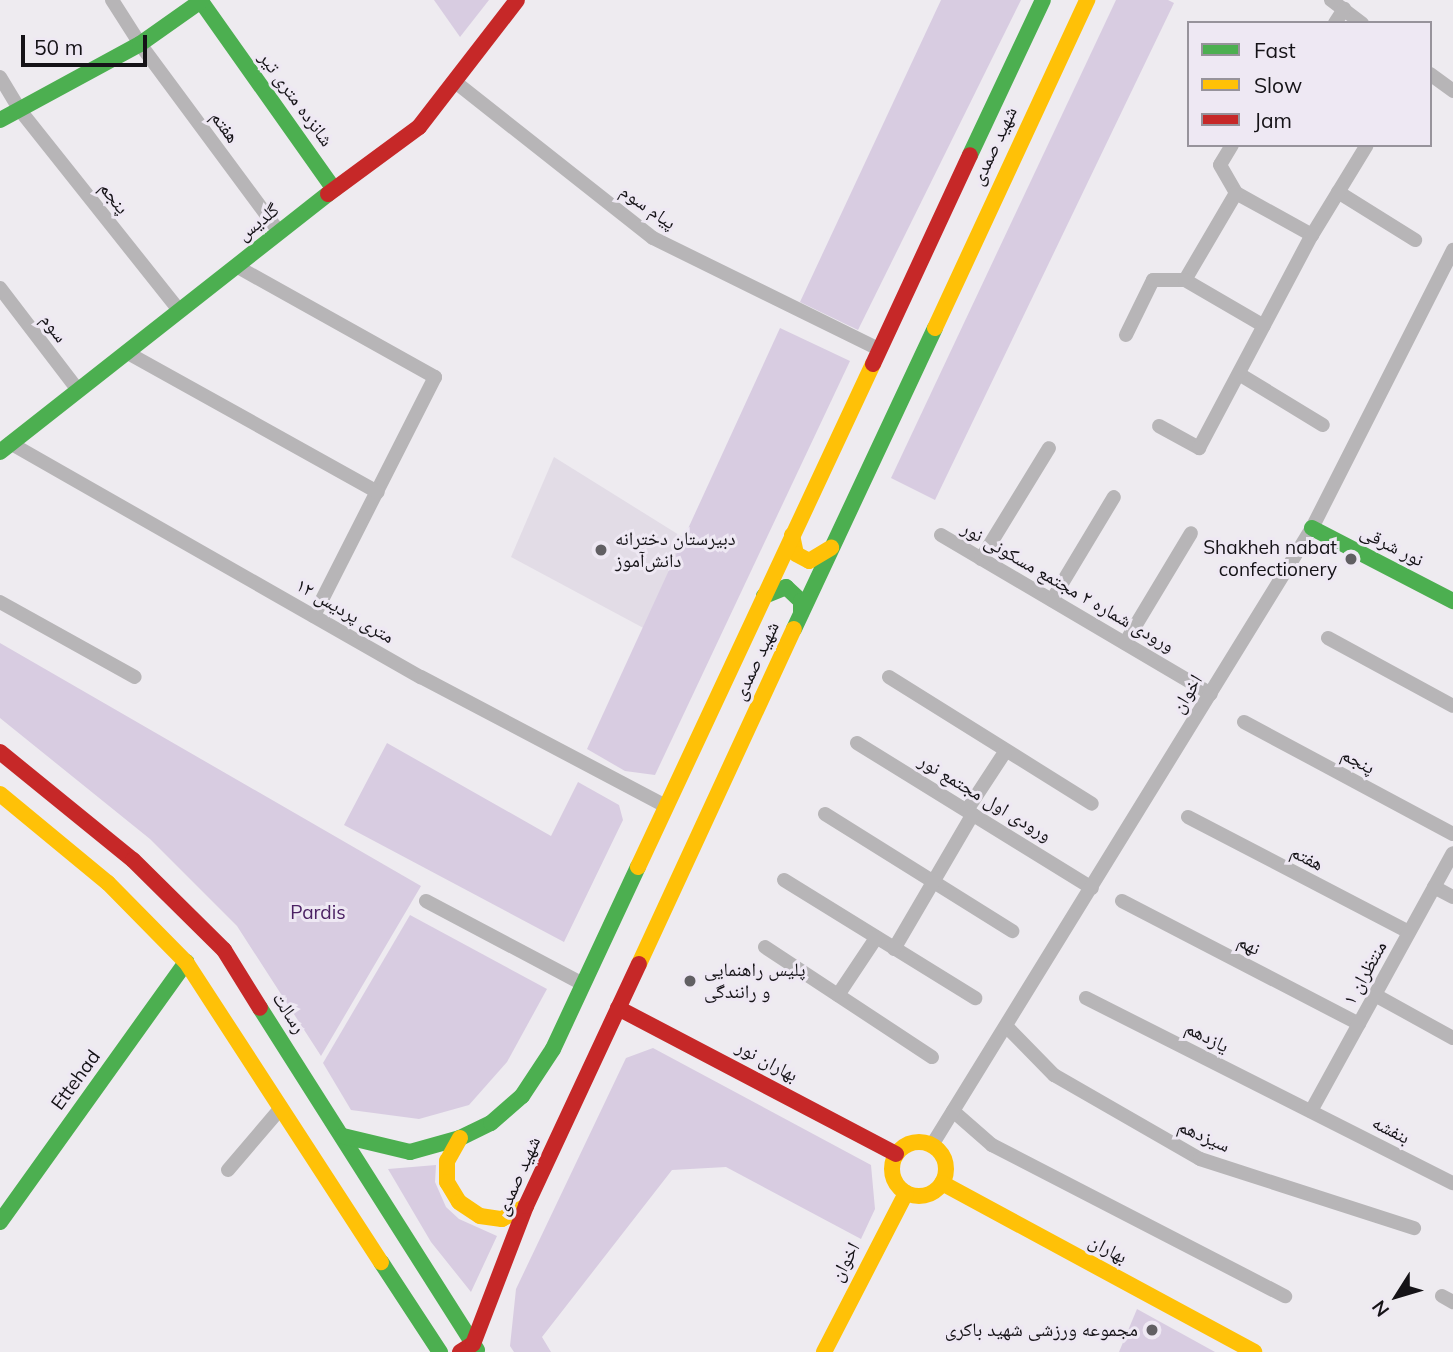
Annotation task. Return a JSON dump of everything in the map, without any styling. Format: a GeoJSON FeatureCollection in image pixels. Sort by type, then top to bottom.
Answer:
{"type":"FeatureCollection","features":[{"type":"Feature","properties":{"kind":"main road","name":"گلدیس"},"geometry":{"type":"LineString","coordinates":[[5,448],[334,188],[419,127],[517,0]]}},
{"type":"Feature","properties":{"kind":"main road","name":"شهید صمدی"},"geometry":{"type":"LineString","coordinates":[[344,1136],[410,1152],[460,1138],[491,1123],[522,1096],[553,1049],[1044,0]]}},
{"type":"Feature","properties":{"kind":"main road","name":"شهید صمدی"},"geometry":{"type":"LineString","coordinates":[[470,1349],[526,1206],[1087,0]]}},
{"type":"Feature","properties":{"kind":"main road"},"geometry":{"type":"LineString","coordinates":[[0,120],[140,44],[200,1]]}},
{"type":"Feature","properties":{"kind":"main road","name":"شانزده متری تیر"},"geometry":{"type":"LineString","coordinates":[[200,1],[334,188]]}},
{"type":"Feature","properties":{"kind":"main road","name":"نور شرقی"},"geometry":{"type":"LineString","coordinates":[[1312,528],[1453,601]]}},
{"type":"Feature","properties":{"kind":"main road"},"geometry":{"type":"LineString","coordinates":[[792,536],[796,555],[809,561],[821,557],[831,548]]}},
{"type":"Feature","properties":{"kind":"main road"},"geometry":{"type":"LineString","coordinates":[[764,596],[786,587],[801,601],[801,613]]}},
{"type":"Feature","properties":{"kind":"main road","name":"رسالت"},"geometry":{"type":"LineString","coordinates":[[0,752],[133,860],[224,950],[344,1136],[470,1349]]}},
{"type":"Feature","properties":{"kind":"main road"},"geometry":{"type":"LineString","coordinates":[[0,794],[108,883],[186,962],[440,1352]]}},
{"type":"Feature","properties":{"kind":"main road","name":"Ettehad"},"geometry":{"type":"LineString","coordinates":[[0,1222],[186,962]]}},
{"type":"Feature","properties":{"kind":"main road","name":"بهاران نور"},"geometry":{"type":"LineString","coordinates":[[618,1008],[896,1154]]}},
{"type":"Feature","properties":{"kind":"main road"},"geometry":{"type":"LineString","coordinates":[[460,1138],[447,1161],[447,1182],[459,1202],[480,1216],[502,1219],[526,1206]]}},
{"type":"Feature","properties":{"kind":"main road"},"geometry":{"type":"LineString","coordinates":[[908,1144],[932,1145],[943,1158],[945,1175],[942,1183],[930,1194],[913,1196],[906,1193],[894,1180],[892,1162],[896,1154],[908,1144]]}},
{"type":"Feature","properties":{"kind":"main road","name":"بهاران"},"geometry":{"type":"LineString","coordinates":[[942,1183],[1254,1352]]}},
{"type":"Feature","properties":{"kind":"main road","name":"اخوان"},"geometry":{"type":"LineString","coordinates":[[824,1352],[906,1193]]}},
{"type":"Feature","properties":{"kind":"street","name":"هفتم"},"geometry":{"type":"LineString","coordinates":[[111,0],[140,44],[279,232]]}},
{"type":"Feature","properties":{"kind":"street"},"geometry":{"type":"LineString","coordinates":[[1331,0],[1359,21]]}},
{"type":"Feature","properties":{"kind":"street"},"geometry":{"type":"LineString","coordinates":[[1336,21],[1344,9]]}},
{"type":"Feature","properties":{"kind":"street"},"geometry":{"type":"LineString","coordinates":[[1432,76],[1453,92]]}},
{"type":"Feature","properties":{"kind":"street","name":"پنجم"},"geometry":{"type":"LineString","coordinates":[[0,77],[19,109],[179,310]]}},
{"type":"Feature","properties":{"kind":"street","name":"پیام سوم"},"geometry":{"type":"LineString","coordinates":[[454,81],[653,238],[879,349]]}},
{"type":"Feature","properties":{"kind":"street"},"geometry":{"type":"LineString","coordinates":[[1231,147],[1220,165],[1236,193],[1312,235]]}},
{"type":"Feature","properties":{"kind":"street"},"geometry":{"type":"LineString","coordinates":[[1160,426],[1199,448],[1312,235],[1366,147]]}},
{"type":"Feature","properties":{"kind":"street"},"geometry":{"type":"LineString","coordinates":[[1338,192],[1415,240]]}},
{"type":"Feature","properties":{"kind":"street"},"geometry":{"type":"LineString","coordinates":[[1185,280],[1236,193]]}},
{"type":"Feature","properties":{"kind":"street","name":"اخوان"},"geometry":{"type":"LineString","coordinates":[[932,1145],[1312,528],[1453,250]]}},
{"type":"Feature","properties":{"kind":"street"},"geometry":{"type":"LineString","coordinates":[[236,266],[435,377],[314,616]]}},
{"type":"Feature","properties":{"kind":"street"},"geometry":{"type":"LineString","coordinates":[[1126,335],[1153,280],[1185,280],[1265,327]]}},
{"type":"Feature","properties":{"kind":"street","name":"سوم"},"geometry":{"type":"LineString","coordinates":[[0,288],[78,390]]}},
{"type":"Feature","properties":{"kind":"street"},"geometry":{"type":"LineString","coordinates":[[126,352],[378,492]]}},
{"type":"Feature","properties":{"kind":"street"},"geometry":{"type":"LineString","coordinates":[[1239,374],[1323,425]]}},
{"type":"Feature","properties":{"kind":"street","name":"۱۲ متری پردیس"},"geometry":{"type":"LineString","coordinates":[[5,448],[421,677],[666,806]]}},
{"type":"Feature","properties":{"kind":"street"},"geometry":{"type":"LineString","coordinates":[[981,559],[1049,448]]}},
{"type":"Feature","properties":{"kind":"street"},"geometry":{"type":"LineString","coordinates":[[1052,600],[1114,497]]}},
{"type":"Feature","properties":{"kind":"street"},"geometry":{"type":"LineString","coordinates":[[1125,643],[1191,533]]}},
{"type":"Feature","properties":{"kind":"street","name":"ورودی شماره ۲ مجتمع مسکونی نور"},"geometry":{"type":"LineString","coordinates":[[941,535],[1211,694]]}},
{"type":"Feature","properties":{"kind":"street"},"geometry":{"type":"LineString","coordinates":[[0,602],[135,677]]}},
{"type":"Feature","properties":{"kind":"street"},"geometry":{"type":"LineString","coordinates":[[1328,638],[1453,706]]}},
{"type":"Feature","properties":{"kind":"street"},"geometry":{"type":"LineString","coordinates":[[889,677],[1092,804]]}},
{"type":"Feature","properties":{"kind":"street","name":"پنجم"},"geometry":{"type":"LineString","coordinates":[[1244,722],[1453,834]]}},
{"type":"Feature","properties":{"kind":"street","name":"ورودی اول مجتمع نور"},"geometry":{"type":"LineString","coordinates":[[857,743],[1092,888]]}},
{"type":"Feature","properties":{"kind":"street"},"geometry":{"type":"LineString","coordinates":[[894,949],[1005,752]]}},
{"type":"Feature","properties":{"kind":"street"},"geometry":{"type":"LineString","coordinates":[[825,814],[1012,931]]}},
{"type":"Feature","properties":{"kind":"street","name":"هفتم"},"geometry":{"type":"LineString","coordinates":[[1188,817],[1409,932]]}},
{"type":"Feature","properties":{"kind":"street","name":"منتظران ۱"},"geometry":{"type":"LineString","coordinates":[[1311,1111],[1453,853]]}},
{"type":"Feature","properties":{"kind":"street"},"geometry":{"type":"LineString","coordinates":[[784,880],[975,998]]}},
{"type":"Feature","properties":{"kind":"street"},"geometry":{"type":"LineString","coordinates":[[1434,887],[1453,897]]}},
{"type":"Feature","properties":{"kind":"street"},"geometry":{"type":"LineString","coordinates":[[426,901],[583,984]]}},
{"type":"Feature","properties":{"kind":"street","name":"نهم"},"geometry":{"type":"LineString","coordinates":[[1122,901],[1359,1024]]}},
{"type":"Feature","properties":{"kind":"street"},"geometry":{"type":"LineString","coordinates":[[838,995],[876,938]]}},
{"type":"Feature","properties":{"kind":"street"},"geometry":{"type":"LineString","coordinates":[[765,947],[932,1057]]}},
{"type":"Feature","properties":{"kind":"street"},"geometry":{"type":"LineString","coordinates":[[1375,995],[1453,1038]]}},
{"type":"Feature","properties":{"kind":"street","name":"یازدهم"},"geometry":{"type":"LineString","coordinates":[[1086,998],[1311,1111]]}},
{"type":"Feature","properties":{"kind":"street","name":"سیزدهم"},"geometry":{"type":"LineString","coordinates":[[1006,1026],[1054,1074],[1200,1159],[1414,1228]]}},
{"type":"Feature","properties":{"kind":"street"},"geometry":{"type":"LineString","coordinates":[[228,1170],[281,1108]]}},
{"type":"Feature","properties":{"kind":"street"},"geometry":{"type":"LineString","coordinates":[[953,1111],[992,1145],[1285,1296]]}},
{"type":"Feature","properties":{"kind":"street","name":"بنفشه"},"geometry":{"type":"LineString","coordinates":[[1311,1111],[1453,1183]]}},
{"type":"Feature","properties":{"kind":"shaded area","name":"دبیرستان دخترانه دانش‌آموز"},"geometry":{"type":"Polygon","coordinates":[[[554,457],[692,543],[649,631],[511,557],[554,457]]]}},
{"type":"Feature","properties":{"kind":"green space"},"geometry":{"type":"Polygon","coordinates":[[[434,0],[489,0],[460,37],[434,0]]]}},
{"type":"Feature","properties":{"kind":"green space"},"geometry":{"type":"Polygon","coordinates":[[[941,0],[1021,0],[858,330],[800,302],[941,0]]]}},
{"type":"Feature","properties":{"kind":"green space"},"geometry":{"type":"Polygon","coordinates":[[[1116,0],[1168,0],[1174,3],[935,500],[891,478],[1116,0]]]}},
{"type":"Feature","properties":{"kind":"green space"},"geometry":{"type":"Polygon","coordinates":[[[780,328],[850,361],[655,775],[625,771],[587,749],[780,328]]]}},
{"type":"Feature","properties":{"kind":"green space","name":"Pardis"},"geometry":{"type":"Polygon","coordinates":[[[0,643],[421,886],[321,1056],[237,926],[150,839],[0,718],[0,643]]]}},
{"type":"Feature","properties":{"kind":"green space"},"geometry":{"type":"Polygon","coordinates":[[[387,743],[551,836],[578,782],[619,805],[623,820],[564,942],[344,825],[387,743]]]}},
{"type":"Feature","properties":{"kind":"green space"},"geometry":{"type":"Polygon","coordinates":[[[410,915],[547,989],[507,1062],[469,1105],[419,1119],[351,1110],[323,1063],[410,915]]]}},
{"type":"Feature","properties":{"kind":"green space"},"geometry":{"type":"Polygon","coordinates":[[[653,1048],[871,1165],[875,1209],[861,1239],[726,1167],[672,1170],[542,1337],[551,1352],[514,1352],[510,1346],[516,1289],[626,1058],[653,1048]]]}},
{"type":"Feature","properties":{"kind":"green space"},"geometry":{"type":"Polygon","coordinates":[[[436,1165],[435,1182],[446,1207],[459,1219],[497,1236],[471,1292],[431,1242],[388,1169],[436,1165]]]}},
{"type":"Feature","properties":{"kind":"green space","name":"مجموعه ورزشی شهید باکری"},"geometry":{"type":"Polygon","coordinates":[[[1137,1309],[1215,1352],[1119,1352],[1137,1309]]]}},
{"type":"Feature","properties":{"kind":"traffic: fast"},"geometry":{"type":"LineString","coordinates":[[200,0],[334,189]]}},
{"type":"Feature","properties":{"kind":"traffic: fast"},"geometry":{"type":"LineString","coordinates":[[970,155],[1043,0]]}},
{"type":"Feature","properties":{"kind":"traffic: fast"},"geometry":{"type":"LineString","coordinates":[[0,120],[140,44],[201,1]]}},
{"type":"Feature","properties":{"kind":"traffic: fast"},"geometry":{"type":"LineString","coordinates":[[0,452],[328,194]]}},
{"type":"Feature","properties":{"kind":"traffic: fast"},"geometry":{"type":"LineString","coordinates":[[794,629],[935,328]]}},
{"type":"Feature","properties":{"kind":"traffic: fast"},"geometry":{"type":"LineString","coordinates":[[1312,528],[1453,601]]}},
{"type":"Feature","properties":{"kind":"traffic: fast"},"geometry":{"type":"LineString","coordinates":[[764,596],[786,587],[801,601],[801,613]]}},
{"type":"Feature","properties":{"kind":"traffic: fast"},"geometry":{"type":"LineString","coordinates":[[343,1136],[410,1152],[460,1138],[491,1123],[522,1096],[553,1049],[638,867]]}},
{"type":"Feature","properties":{"kind":"traffic: fast"},"geometry":{"type":"LineString","coordinates":[[0,1222],[186,962]]}},
{"type":"Feature","properties":{"kind":"traffic: fast"},"geometry":{"type":"LineString","coordinates":[[260,1008],[477,1350]]}},
{"type":"Feature","properties":{"kind":"traffic: fast"},"geometry":{"type":"LineString","coordinates":[[381,1262],[440,1352]]}},
{"type":"Feature","properties":{"kind":"traffic: slow"},"geometry":{"type":"LineString","coordinates":[[935,328],[1087,0]]}},
{"type":"Feature","properties":{"kind":"traffic: slow"},"geometry":{"type":"LineString","coordinates":[[638,867],[873,364]]}},
{"type":"Feature","properties":{"kind":"traffic: slow"},"geometry":{"type":"LineString","coordinates":[[792,535],[796,554],[809,561],[831,548]]}},
{"type":"Feature","properties":{"kind":"traffic: slow"},"geometry":{"type":"LineString","coordinates":[[639,964],[794,629]]}},
{"type":"Feature","properties":{"kind":"traffic: slow"},"geometry":{"type":"LineString","coordinates":[[0,794],[108,883],[186,962],[381,1262]]}},
{"type":"Feature","properties":{"kind":"traffic: slow"},"geometry":{"type":"LineString","coordinates":[[460,1138],[447,1161],[447,1182],[459,1202],[480,1216],[502,1219],[526,1206]]}},
{"type":"Feature","properties":{"kind":"traffic: slow"},"geometry":{"type":"LineString","coordinates":[[919,1142],[938,1150],[946,1169],[938,1188],[919,1196],[900,1188],[892,1169],[900,1150],[919,1142]]}},
{"type":"Feature","properties":{"kind":"traffic: slow"},"geometry":{"type":"LineString","coordinates":[[942,1183],[1254,1352]]}},
{"type":"Feature","properties":{"kind":"traffic: slow"},"geometry":{"type":"LineString","coordinates":[[824,1352],[906,1193]]}},
{"type":"Feature","properties":{"kind":"traffic: jam"},"geometry":{"type":"LineString","coordinates":[[328,194],[419,127],[517,0]]}},
{"type":"Feature","properties":{"kind":"traffic: jam"},"geometry":{"type":"LineString","coordinates":[[873,364],[970,155]]}},
{"type":"Feature","properties":{"kind":"traffic: jam"},"geometry":{"type":"LineString","coordinates":[[0,752],[133,860],[224,950],[260,1008]]}},
{"type":"Feature","properties":{"kind":"traffic: jam"},"geometry":{"type":"LineString","coordinates":[[460,1352],[473,1344],[526,1206],[639,964]]}},
{"type":"Feature","properties":{"kind":"traffic: jam"},"geometry":{"type":"LineString","coordinates":[[618,1008],[896,1154]]}},
{"type":"Feature","properties":{"kind":"place","name":"دبیرستان دخترانه دانش‌آموز"},"geometry":{"type":"Point","coordinates":[601,550]}},
{"type":"Feature","properties":{"kind":"place","name":"Shakheh nabat confectionery"},"geometry":{"type":"Point","coordinates":[1351,559]}},
{"type":"Feature","properties":{"kind":"place","name":"پلیس راهنمایی و رانندگی"},"geometry":{"type":"Point","coordinates":[690,981]}},
{"type":"Feature","properties":{"kind":"place","name":"مجموعه ورزشی شهید باکری"},"geometry":{"type":"Point","coordinates":[1152,1330]}}]}
